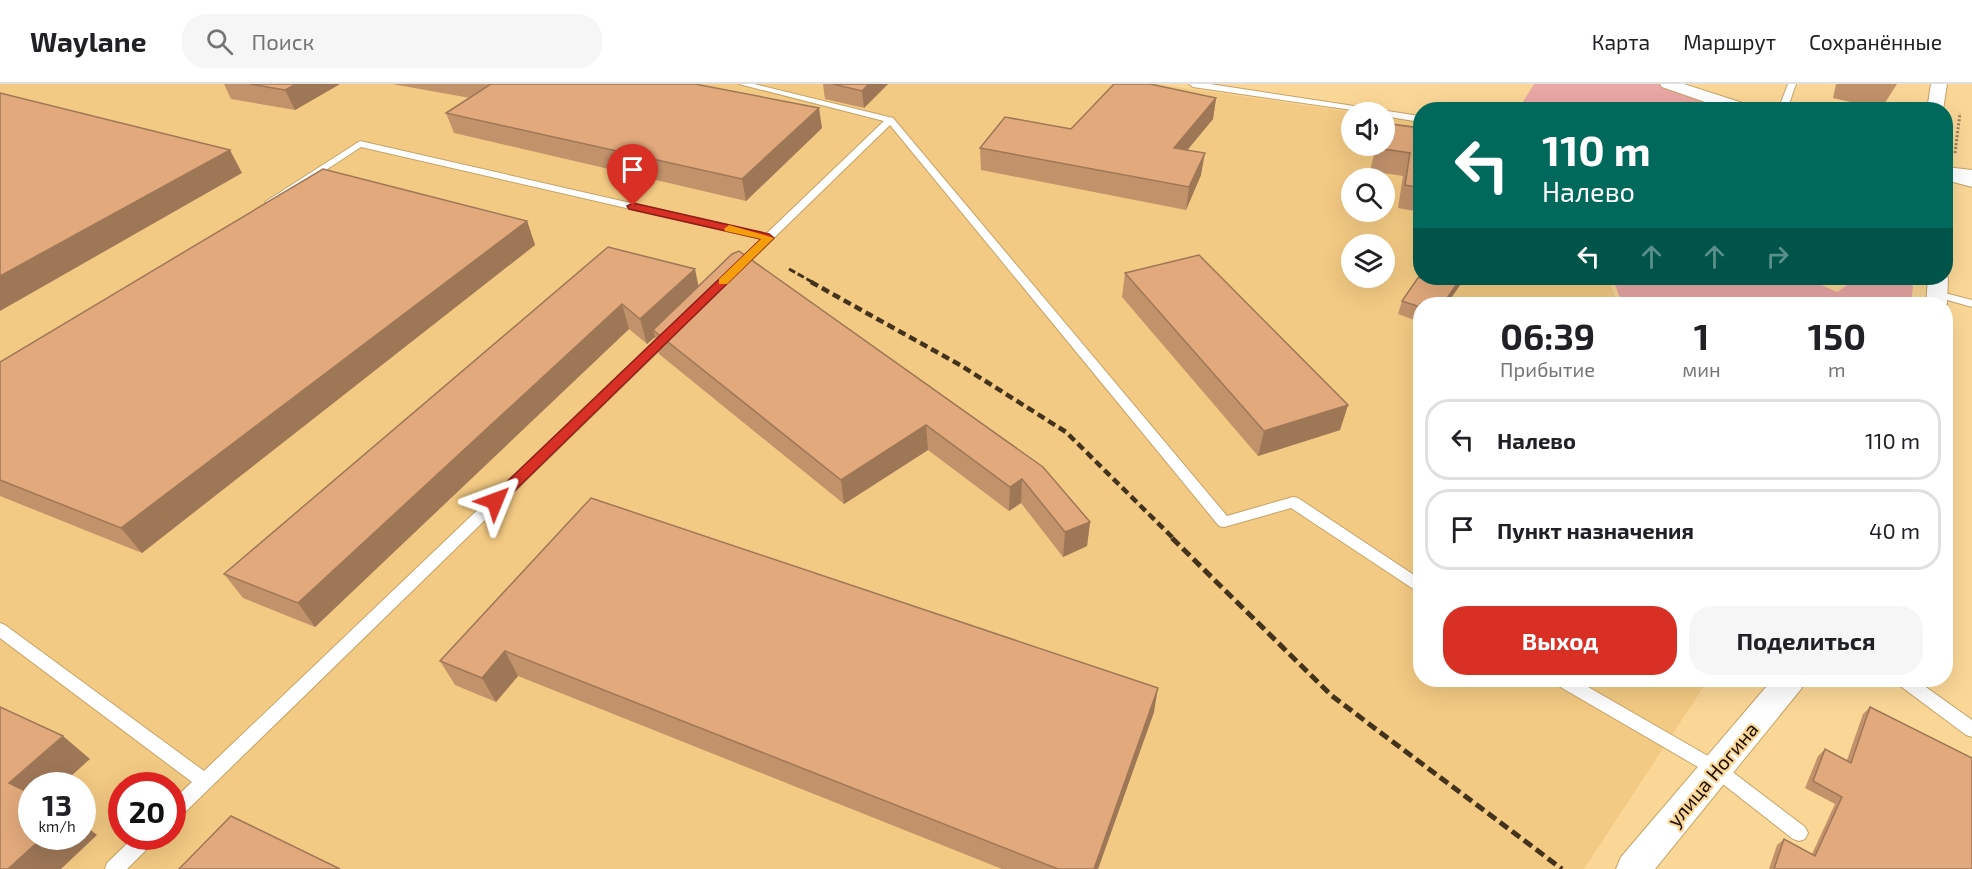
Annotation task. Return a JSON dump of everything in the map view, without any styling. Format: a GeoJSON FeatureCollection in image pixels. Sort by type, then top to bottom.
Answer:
{"type":"FeatureCollection","features":[{"type":"Feature","properties":{"kind":"street"},"geometry":{"type":"LineString","coordinates":[[1668,84],[1722,102]]}},
{"type":"Feature","properties":{"kind":"street"},"geometry":{"type":"LineString","coordinates":[[1936,102],[1939,84]]}},
{"type":"Feature","properties":{"kind":"street"},"geometry":{"type":"LineString","coordinates":[[1953,171],[1972,181]]}},
{"type":"Feature","properties":{"kind":"street","name":"улица Ногина"},"geometry":{"type":"LineString","coordinates":[[1633,869],[1784,687]]}},
{"type":"Feature","properties":{"kind":"lane"},"geometry":{"type":"LineString","coordinates":[[743,84],[890,120],[1224,522],[1293,502],[1413,581]]}},
{"type":"Feature","properties":{"kind":"lane"},"geometry":{"type":"LineString","coordinates":[[1193,84],[1341,107]]}},
{"type":"Feature","properties":{"kind":"lane"},"geometry":{"type":"LineString","coordinates":[[1785,102],[1792,84]]}},
{"type":"Feature","properties":{"kind":"lane"},"geometry":{"type":"LineString","coordinates":[[1395,115],[1413,118]]}},
{"type":"Feature","properties":{"kind":"lane"},"geometry":{"type":"LineString","coordinates":[[726,279],[890,120]]}},
{"type":"Feature","properties":{"kind":"lane"},"geometry":{"type":"LineString","coordinates":[[260,208],[360,144],[769,238]]}},
{"type":"Feature","properties":{"kind":"lane"},"geometry":{"type":"LineString","coordinates":[[1953,169],[1972,173]]}},
{"type":"Feature","properties":{"kind":"lane"},"geometry":{"type":"LineString","coordinates":[[1937,292],[1952,297]]}},
{"type":"Feature","properties":{"kind":"lane"},"geometry":{"type":"LineString","coordinates":[[1953,297],[1972,304]]}},
{"type":"Feature","properties":{"kind":"lane"},"geometry":{"type":"LineString","coordinates":[[186,800],[683,320]]}},
{"type":"Feature","properties":{"kind":"lane"},"geometry":{"type":"LineString","coordinates":[[0,629],[205,782]]}},
{"type":"Feature","properties":{"kind":"lane"},"geometry":{"type":"LineString","coordinates":[[1575,687],[1716,769],[1799,833]]}},
{"type":"Feature","properties":{"kind":"lane"},"geometry":{"type":"LineString","coordinates":[[1914,687],[1972,730]]}},
{"type":"Feature","properties":{"kind":"lane"},"geometry":{"type":"LineString","coordinates":[[114,869],[134,850]]}},
{"type":"Feature","properties":{"kind":"path"},"geometry":{"type":"LineString","coordinates":[[1953,143],[1960,108]]}},
{"type":"Feature","properties":{"kind":"shaded area"},"geometry":{"type":"Polygon","coordinates":[[[0,84],[1156,84],[1341,110],[1341,156],[1395,156],[1395,118],[1413,121],[1413,285],[1611,285],[1615,297],[1413,297],[1413,687],[1703,687],[1584,869],[0,869],[0,84]]]}},
{"type":"Feature","properties":{"kind":"shaded area"},"geometry":{"type":"Polygon","coordinates":[[[1534,84],[1664,84],[1718,102],[1523,102],[1534,84]]]}},
{"type":"Feature","properties":{"kind":"shaded area"},"geometry":{"type":"Polygon","coordinates":[[[1615,285],[1822,285],[1837,292],[1847,285],[1913,286],[1912,297],[1619,296],[1615,285]]]}},
{"type":"Feature","properties":{"kind":"building"},"geometry":{"type":"Polygon","coordinates":[[[250,84],[296,84],[285,90],[250,84]]]}},
{"type":"Feature","properties":{"kind":"building"},"geometry":{"type":"Polygon","coordinates":[[[491,84],[695,84],[819,108],[742,179],[446,113],[491,84]]]}},
{"type":"Feature","properties":{"kind":"building"},"geometry":{"type":"Polygon","coordinates":[[[833,84],[869,84],[862,91],[833,84]]]}},
{"type":"Feature","properties":{"kind":"building"},"geometry":{"type":"Polygon","coordinates":[[[1114,84],[1150,84],[1216,98],[1174,148],[1205,153],[1189,187],[980,148],[1005,117],[1071,129],[1114,84]]]}},
{"type":"Feature","properties":{"kind":"building"},"geometry":{"type":"Polygon","coordinates":[[[0,93],[230,150],[0,276],[0,93]]]}},
{"type":"Feature","properties":{"kind":"building"},"geometry":{"type":"Polygon","coordinates":[[[1395,125],[1413,127],[1413,187],[1405,185],[1410,153],[1395,151],[1395,125]]]}},
{"type":"Feature","properties":{"kind":"building"},"geometry":{"type":"Polygon","coordinates":[[[323,169],[527,221],[121,528],[0,480],[0,362],[323,169]]]}},
{"type":"Feature","properties":{"kind":"building"},"geometry":{"type":"Polygon","coordinates":[[[608,247],[695,269],[640,319],[622,304],[298,603],[224,574],[608,247]]]}},
{"type":"Feature","properties":{"kind":"building"},"geometry":{"type":"Polygon","coordinates":[[[739,251],[1043,467],[1090,522],[1065,532],[1022,479],[1010,487],[926,425],[841,480],[653,330],[732,254],[739,251]]]}},
{"type":"Feature","properties":{"kind":"building"},"geometry":{"type":"Polygon","coordinates":[[[1199,255],[1348,405],[1264,431],[1125,273],[1199,255]]]}},
{"type":"Feature","properties":{"kind":"building"},"geometry":{"type":"Polygon","coordinates":[[[1413,285],[1456,285],[1448,297],[1413,297],[1413,305],[1402,301],[1413,285]]]}},
{"type":"Feature","properties":{"kind":"building"},"geometry":{"type":"Polygon","coordinates":[[[591,498],[1158,688],[1094,869],[1058,869],[505,651],[482,678],[440,661],[591,498]]]}},
{"type":"Feature","properties":{"kind":"building"},"geometry":{"type":"Polygon","coordinates":[[[0,707],[63,736],[22,772],[18,772],[18,775],[9,783],[18,787],[18,850],[29,850],[8,869],[0,869],[0,707]]]}},
{"type":"Feature","properties":{"kind":"building"},"geometry":{"type":"Polygon","coordinates":[[[1870,707],[1972,758],[1972,869],[1774,869],[1784,839],[1815,856],[1842,797],[1813,781],[1825,749],[1851,763],[1870,707]]]}},
{"type":"Feature","properties":{"kind":"building"},"geometry":{"type":"Polygon","coordinates":[[[231,816],[340,869],[179,869],[231,816]]]}},
{"type":"Feature","properties":{"kind":"railway"},"geometry":{"type":"LineString","coordinates":[[789,269],[814,283]]}},
{"type":"Feature","properties":{"kind":"railway"},"geometry":{"type":"LineString","coordinates":[[811,282],[960,365],[1066,432],[1174,539]]}},
{"type":"Feature","properties":{"kind":"railway"},"geometry":{"type":"LineString","coordinates":[[1172,538],[1332,696],[1562,869]]}},
{"type":"Feature","properties":{"kind":"slow traffic"},"geometry":{"type":"LineString","coordinates":[[723,282],[769,238],[729,229]]}},
{"type":"Feature","properties":{"kind":"route"},"geometry":{"type":"LineString","coordinates":[[495,501],[769,238],[633,206]]}}]}
